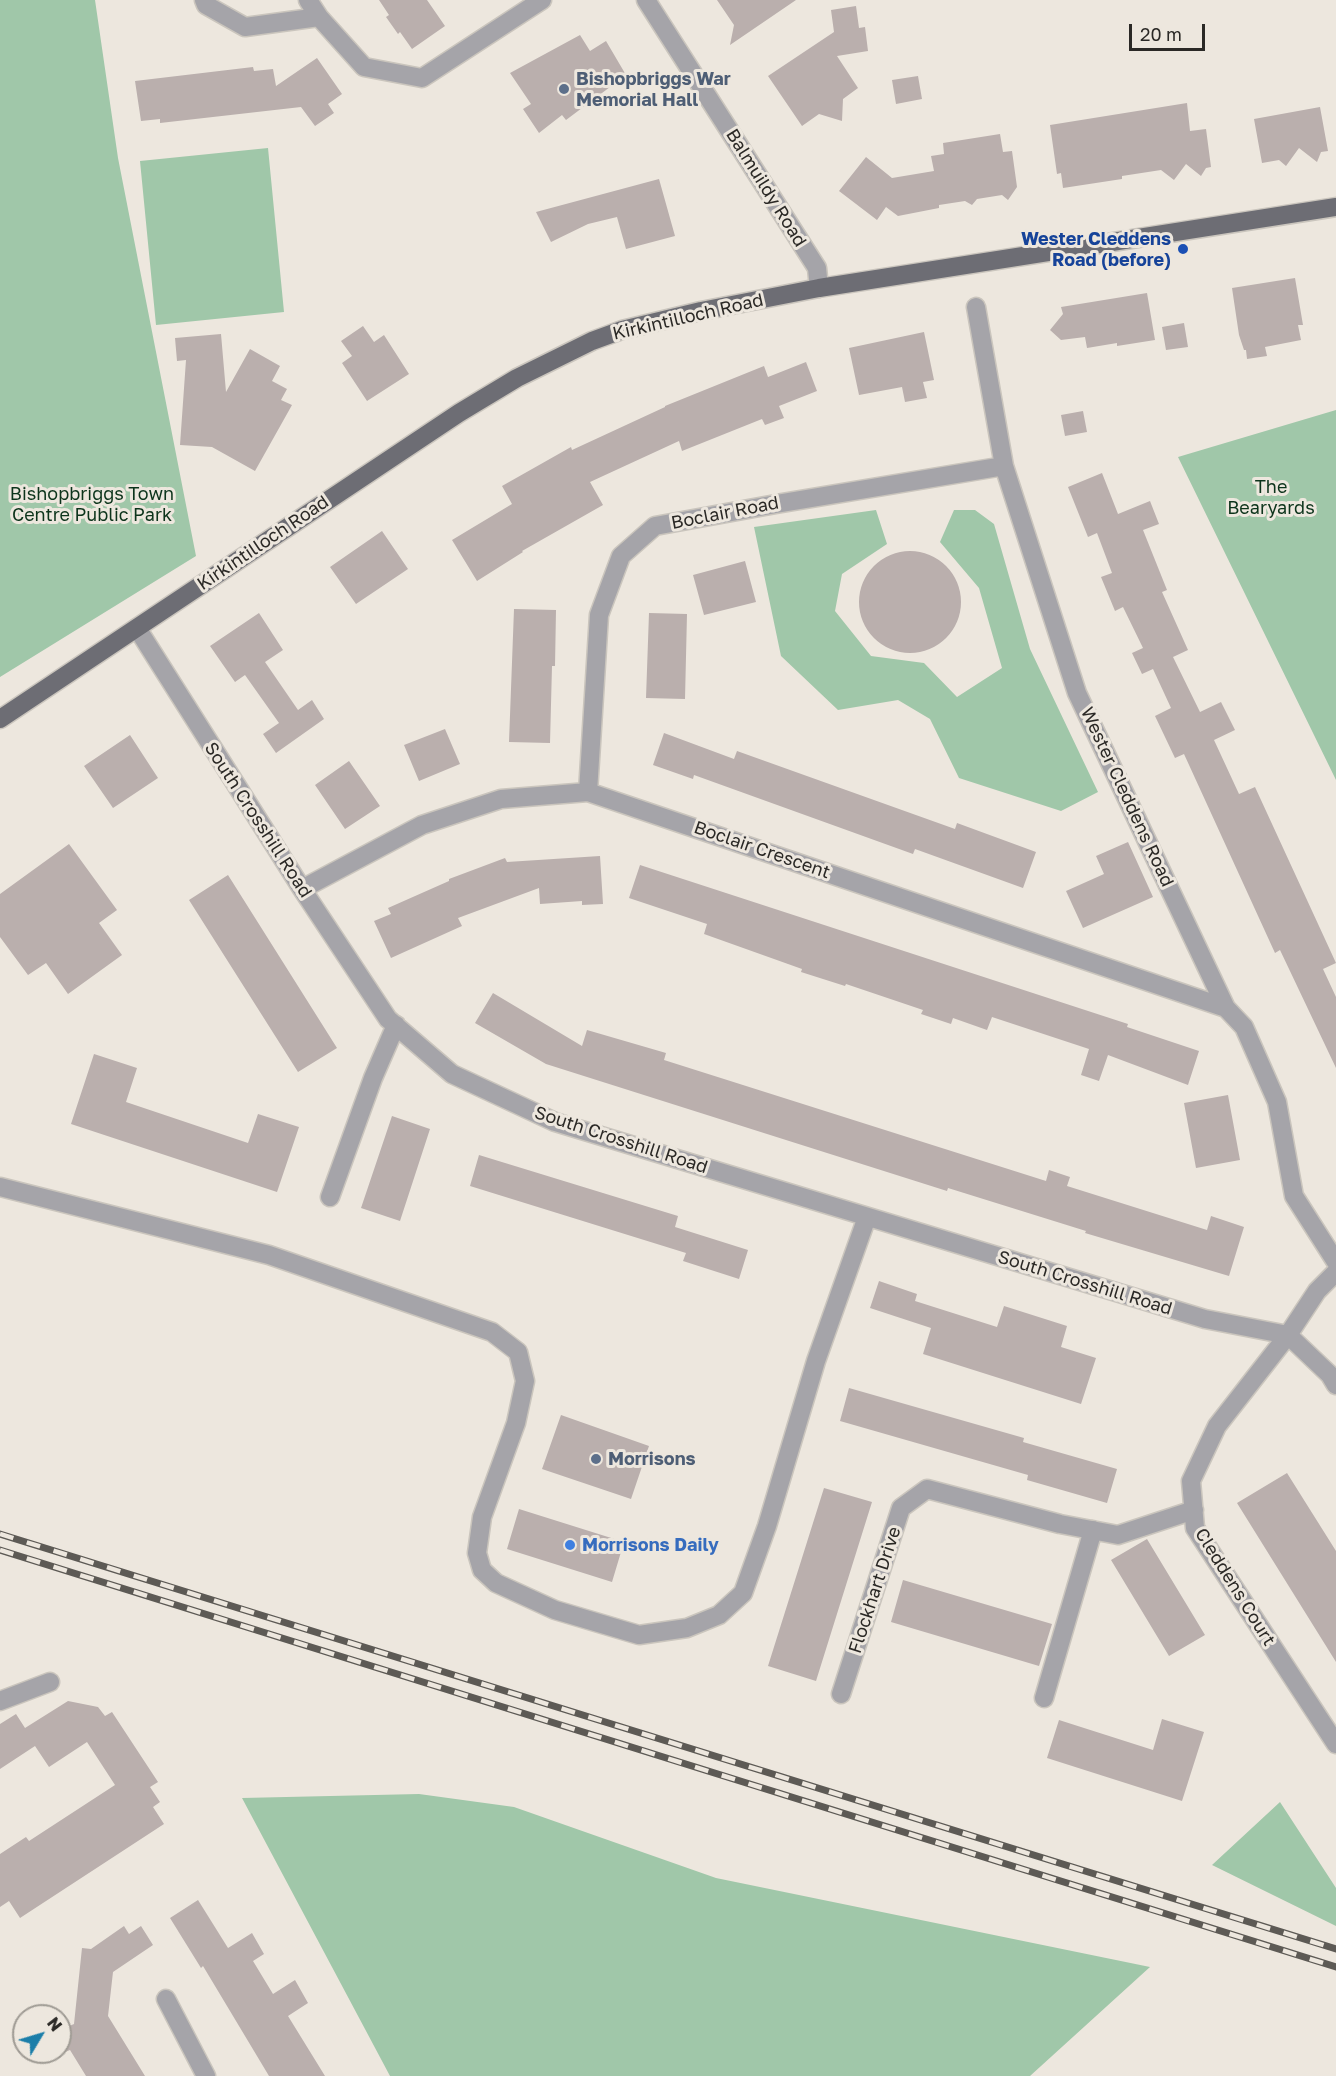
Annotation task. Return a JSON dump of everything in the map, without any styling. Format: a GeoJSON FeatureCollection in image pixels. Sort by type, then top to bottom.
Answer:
{"type":"FeatureCollection","features":[{"type":"Feature","properties":{"kind":"main road","name":"Kirkintilloch Road"},"geometry":{"type":"LineString","coordinates":[[0,719],[420,438],[517,378],[592,341],[622,330],[700,310],[819,288],[1336,207]]}},
{"type":"Feature","properties":{"kind":"street"},"geometry":{"type":"LineString","coordinates":[[204,0],[206,5],[244,27],[319,17]]}},
{"type":"Feature","properties":{"kind":"street"},"geometry":{"type":"LineString","coordinates":[[308,0],[319,17],[364,67],[422,78],[542,0]]}},
{"type":"Feature","properties":{"kind":"street","name":"Balmuildy Road"},"geometry":{"type":"LineString","coordinates":[[646,0],[817,268],[819,288]]}},
{"type":"Feature","properties":{"kind":"street","name":"Wester Cleddens Road"},"geometry":{"type":"LineString","coordinates":[[976,307],[1004,466],[1077,693],[1226,1008],[1244,1027],[1277,1102],[1294,1196],[1336,1262]]}},
{"type":"Feature","properties":{"kind":"street","name":"Boclair Road"},"geometry":{"type":"LineString","coordinates":[[588,792],[599,615],[621,556],[655,526],[1004,466]]}},
{"type":"Feature","properties":{"kind":"street","name":"South Crosshill Road"},"geometry":{"type":"LineString","coordinates":[[136,628],[302,889],[388,1019],[452,1074],[555,1122],[1205,1319],[1288,1335]]}},
{"type":"Feature","properties":{"kind":"street","name":"Boclair Crescent"},"geometry":{"type":"LineString","coordinates":[[302,889],[422,825],[501,799],[588,792],[1226,1008]]}},
{"type":"Feature","properties":{"kind":"street"},"geometry":{"type":"LineString","coordinates":[[330,1197],[373,1078],[396,1025]]}},
{"type":"Feature","properties":{"kind":"street"},"geometry":{"type":"LineString","coordinates":[[0,1186],[269,1255],[492,1332],[518,1352],[525,1381],[516,1423],[482,1517],[477,1553],[482,1570],[496,1583],[555,1610],[639,1635],[687,1628],[719,1615],[743,1593],[767,1526],[816,1361],[867,1217]]}},
{"type":"Feature","properties":{"kind":"street","name":"Cleddens Court"},"geometry":{"type":"LineString","coordinates":[[1336,1272],[1317,1291],[1288,1335],[1217,1426],[1191,1481],[1195,1528],[1336,1744]]}},
{"type":"Feature","properties":{"kind":"street"},"geometry":{"type":"LineString","coordinates":[[1288,1335],[1330,1375],[1336,1384]]}},
{"type":"Feature","properties":{"kind":"street","name":"Flockhart Drive"},"geometry":{"type":"LineString","coordinates":[[841,1694],[901,1508],[927,1489],[1060,1524],[1118,1535],[1194,1510]]}},
{"type":"Feature","properties":{"kind":"street"},"geometry":{"type":"LineString","coordinates":[[1044,1698],[1093,1530]]}},
{"type":"Feature","properties":{"kind":"street"},"geometry":{"type":"LineString","coordinates":[[0,1701],[50,1682]]}},
{"type":"Feature","properties":{"kind":"street"},"geometry":{"type":"LineString","coordinates":[[166,1999],[206,2076]]}},
{"type":"Feature","properties":{"kind":"green space","name":"Bishopbriggs Town Centre Public Park"},"geometry":{"type":"Polygon","coordinates":[[[0,0],[95,0],[118,158],[196,556],[0,677],[0,0]]]}},
{"type":"Feature","properties":{"kind":"green space"},"geometry":{"type":"Polygon","coordinates":[[[268,148],[284,312],[156,325],[140,161],[268,148]]]}},
{"type":"Feature","properties":{"kind":"green space","name":"The Bearyards"},"geometry":{"type":"Polygon","coordinates":[[[1336,410],[1336,780],[1178,457],[1336,410]]]}},
{"type":"Feature","properties":{"kind":"green space"},"geometry":{"type":"Polygon","coordinates":[[[876,510],[887,544],[842,574],[835,611],[871,656],[924,663],[957,697],[1002,668],[979,588],[940,542],[954,510],[975,510],[994,524],[1030,649],[1098,792],[1061,811],[959,778],[930,719],[898,700],[838,710],[781,656],[754,527],[876,510]]]}},
{"type":"Feature","properties":{"kind":"green space"},"geometry":{"type":"Polygon","coordinates":[[[419,1794],[514,1807],[716,1878],[1150,1967],[1030,2076],[390,2076],[242,1798],[419,1794]]]}},
{"type":"Feature","properties":{"kind":"green space"},"geometry":{"type":"Polygon","coordinates":[[[1280,1802],[1336,1888],[1336,1926],[1212,1865],[1280,1802]]]}},
{"type":"Feature","properties":{"kind":"building"},"geometry":{"type":"Polygon","coordinates":[[[379,0],[427,0],[445,26],[412,49],[386,17],[389,15],[379,0]]]}},
{"type":"Feature","properties":{"kind":"building"},"geometry":{"type":"Polygon","coordinates":[[[717,0],[796,0],[730,45],[734,25],[717,0]]]}},
{"type":"Feature","properties":{"kind":"building"},"geometry":{"type":"Polygon","coordinates":[[[856,6],[859,28],[865,27],[868,51],[837,56],[858,88],[843,99],[842,121],[819,114],[802,126],[768,76],[834,32],[831,10],[856,6]]]}},
{"type":"Feature","properties":{"kind":"building","name":"Bishopbriggs War Memorial Hall"},"geometry":{"type":"Polygon","coordinates":[[[580,35],[590,51],[606,41],[626,75],[566,120],[562,115],[539,133],[523,109],[531,104],[510,73],[580,35]]]}},
{"type":"Feature","properties":{"kind":"building"},"geometry":{"type":"Polygon","coordinates":[[[317,58],[342,94],[328,104],[334,113],[315,126],[301,107],[160,123],[160,119],[141,121],[135,81],[253,67],[254,71],[273,69],[276,86],[317,58]]]}},
{"type":"Feature","properties":{"kind":"building"},"geometry":{"type":"Polygon","coordinates":[[[918,76],[922,99],[896,104],[892,80],[918,76]]]}},
{"type":"Feature","properties":{"kind":"building"},"geometry":{"type":"Polygon","coordinates":[[[1187,103],[1190,131],[1206,129],[1211,167],[1206,168],[1201,176],[1186,164],[1174,180],[1161,170],[1122,176],[1122,179],[1063,188],[1061,173],[1057,174],[1050,125],[1187,103]]]}},
{"type":"Feature","properties":{"kind":"building"},"geometry":{"type":"Polygon","coordinates":[[[1320,107],[1328,151],[1321,152],[1317,162],[1299,148],[1286,166],[1279,160],[1262,163],[1254,119],[1320,107]]]}},
{"type":"Feature","properties":{"kind":"building"},"geometry":{"type":"Polygon","coordinates":[[[1000,134],[1003,152],[1012,151],[1017,187],[1008,200],[1002,195],[977,199],[972,205],[965,201],[898,216],[886,207],[877,220],[839,191],[866,157],[892,178],[934,171],[931,156],[944,154],[943,143],[1000,134]]]}},
{"type":"Feature","properties":{"kind":"building"},"geometry":{"type":"Polygon","coordinates":[[[659,179],[675,236],[626,249],[617,217],[588,224],[551,242],[536,212],[659,179]]]}},
{"type":"Feature","properties":{"kind":"building"},"geometry":{"type":"Polygon","coordinates":[[[1295,278],[1303,325],[1298,325],[1301,340],[1265,347],[1267,356],[1247,359],[1246,350],[1244,350],[1239,335],[1232,288],[1295,278]]]}},
{"type":"Feature","properties":{"kind":"building"},"geometry":{"type":"Polygon","coordinates":[[[1147,293],[1155,340],[1087,348],[1085,337],[1061,340],[1050,330],[1063,314],[1061,307],[1147,293]]]}},
{"type":"Feature","properties":{"kind":"building"},"geometry":{"type":"Polygon","coordinates":[[[1184,323],[1188,347],[1166,350],[1162,327],[1184,323]]]}},
{"type":"Feature","properties":{"kind":"building"},"geometry":{"type":"Polygon","coordinates":[[[363,326],[374,342],[384,335],[409,374],[367,401],[342,363],[352,356],[341,341],[363,326]]]}},
{"type":"Feature","properties":{"kind":"building"},"geometry":{"type":"Polygon","coordinates":[[[924,332],[934,380],[923,382],[927,398],[905,402],[902,387],[859,395],[849,348],[924,332]]]}},
{"type":"Feature","properties":{"kind":"building"},"geometry":{"type":"Polygon","coordinates":[[[221,334],[226,392],[250,349],[280,366],[272,381],[287,389],[281,400],[292,405],[255,471],[212,447],[180,445],[186,360],[177,361],[175,338],[221,334]]]}},
{"type":"Feature","properties":{"kind":"building"},"geometry":{"type":"Polygon","coordinates":[[[806,362],[817,391],[779,406],[784,418],[765,425],[762,419],[682,451],[679,441],[590,482],[603,505],[522,551],[477,581],[452,540],[512,504],[502,486],[571,447],[572,450],[665,406],[764,366],[768,377],[806,362]]]}},
{"type":"Feature","properties":{"kind":"building"},"geometry":{"type":"Polygon","coordinates":[[[1083,411],[1087,432],[1065,436],[1061,415],[1083,411]]]}},
{"type":"Feature","properties":{"kind":"building"},"geometry":{"type":"Polygon","coordinates":[[[1102,473],[1118,514],[1150,501],[1159,524],[1143,530],[1167,590],[1162,592],[1188,650],[1173,657],[1200,712],[1221,702],[1235,730],[1214,740],[1239,794],[1255,787],[1336,963],[1323,969],[1336,997],[1336,1068],[1280,950],[1275,953],[1184,754],[1175,758],[1155,716],[1171,708],[1153,669],[1142,674],[1132,653],[1143,648],[1123,607],[1115,611],[1101,577],[1112,573],[1097,533],[1088,537],[1068,487],[1102,473]]]}},
{"type":"Feature","properties":{"kind":"building"},"geometry":{"type":"Polygon","coordinates":[[[382,531],[408,569],[356,604],[330,567],[382,531]]]}},
{"type":"Feature","properties":{"kind":"building"},"geometry":{"type":"Polygon","coordinates":[[[910,551],[930,554],[939,559],[953,573],[958,582],[961,602],[958,622],[953,631],[939,645],[930,650],[910,653],[890,650],[881,645],[867,631],[862,622],[859,602],[862,582],[867,573],[881,559],[890,554],[910,551]]]}},
{"type":"Feature","properties":{"kind":"building"},"geometry":{"type":"Polygon","coordinates":[[[745,561],[756,602],[704,615],[693,575],[745,561]]]}},
{"type":"Feature","properties":{"kind":"building"},"geometry":{"type":"Polygon","coordinates":[[[514,609],[556,610],[550,743],[509,742],[514,609]]]}},
{"type":"Feature","properties":{"kind":"building"},"geometry":{"type":"Polygon","coordinates":[[[259,613],[283,650],[265,662],[298,710],[312,700],[324,719],[276,753],[263,734],[279,723],[245,675],[235,682],[210,646],[259,613]]]}},
{"type":"Feature","properties":{"kind":"building"},"geometry":{"type":"Polygon","coordinates":[[[649,613],[687,614],[685,699],[646,698],[649,613]]]}},
{"type":"Feature","properties":{"kind":"building"},"geometry":{"type":"Polygon","coordinates":[[[445,729],[460,764],[419,781],[404,745],[445,729]]]}},
{"type":"Feature","properties":{"kind":"building"},"geometry":{"type":"Polygon","coordinates":[[[664,733],[734,759],[737,751],[955,829],[957,823],[1036,852],[1023,888],[915,849],[913,854],[694,775],[693,779],[653,765],[664,733]]]}},
{"type":"Feature","properties":{"kind":"building"},"geometry":{"type":"Polygon","coordinates":[[[130,735],[158,778],[113,808],[84,766],[130,735]]]}},
{"type":"Feature","properties":{"kind":"building"},"geometry":{"type":"Polygon","coordinates":[[[349,761],[380,806],[345,829],[315,785],[349,761]]]}},
{"type":"Feature","properties":{"kind":"building"},"geometry":{"type":"Polygon","coordinates":[[[1128,842],[1153,897],[1083,928],[1066,891],[1104,874],[1096,856],[1128,842]]]}},
{"type":"Feature","properties":{"kind":"building"},"geometry":{"type":"Polygon","coordinates":[[[69,844],[117,910],[99,923],[122,955],[68,994],[46,963],[28,975],[0,937],[0,894],[69,844]]]}},
{"type":"Feature","properties":{"kind":"building"},"geometry":{"type":"Polygon","coordinates":[[[600,856],[603,904],[582,905],[582,901],[540,904],[539,888],[458,918],[462,926],[391,958],[374,921],[391,914],[388,908],[449,881],[449,879],[505,858],[507,862],[600,856]]]}},
{"type":"Feature","properties":{"kind":"building"},"geometry":{"type":"Polygon","coordinates":[[[640,865],[1128,1024],[1127,1027],[1199,1051],[1188,1085],[1108,1055],[1099,1081],[1081,1075],[1089,1049],[992,1017],[987,1030],[953,1018],[951,1024],[921,1014],[923,1010],[846,984],[845,986],[801,972],[802,969],[704,934],[707,924],[629,898],[640,865]]]}},
{"type":"Feature","properties":{"kind":"building"},"geometry":{"type":"Polygon","coordinates":[[[228,875],[337,1048],[298,1072],[189,900],[228,875]]]}},
{"type":"Feature","properties":{"kind":"building"},"geometry":{"type":"Polygon","coordinates":[[[493,993],[582,1046],[587,1030],[666,1053],[664,1060],[1046,1181],[1049,1170],[1070,1177],[1067,1186],[1207,1230],[1211,1216],[1244,1227],[1229,1276],[1085,1233],[1086,1231],[948,1188],[947,1191],[546,1064],[475,1023],[493,993]]]}},
{"type":"Feature","properties":{"kind":"building"},"geometry":{"type":"Polygon","coordinates":[[[94,1054],[137,1068],[126,1102],[248,1143],[258,1114],[299,1127],[277,1192],[71,1124],[94,1054]]]}},
{"type":"Feature","properties":{"kind":"building"},"geometry":{"type":"Polygon","coordinates":[[[1228,1095],[1240,1160],[1196,1168],[1184,1103],[1228,1095]]]}},
{"type":"Feature","properties":{"kind":"building"},"geometry":{"type":"Polygon","coordinates":[[[392,1116],[430,1129],[400,1221],[361,1208],[392,1116]]]}},
{"type":"Feature","properties":{"kind":"building"},"geometry":{"type":"Polygon","coordinates":[[[479,1155],[678,1216],[675,1227],[748,1250],[739,1279],[683,1261],[686,1253],[470,1186],[479,1155]]]}},
{"type":"Feature","properties":{"kind":"building"},"geometry":{"type":"Polygon","coordinates":[[[879,1281],[917,1294],[915,1301],[997,1327],[1004,1306],[1067,1326],[1061,1347],[1096,1358],[1081,1404],[923,1354],[931,1328],[870,1308],[879,1281]]]}},
{"type":"Feature","properties":{"kind":"building"},"geometry":{"type":"Polygon","coordinates":[[[849,1388],[1024,1438],[1023,1442],[1117,1469],[1107,1503],[1027,1480],[1028,1475],[840,1421],[849,1388]]]}},
{"type":"Feature","properties":{"kind":"building"},"geometry":{"type":"Polygon","coordinates":[[[561,1415],[649,1446],[631,1499],[542,1469],[561,1415]]]}},
{"type":"Feature","properties":{"kind":"building"},"geometry":{"type":"Polygon","coordinates":[[[1287,1473],[1336,1551],[1336,1662],[1237,1503],[1287,1473]]]}},
{"type":"Feature","properties":{"kind":"building"},"geometry":{"type":"Polygon","coordinates":[[[824,1488],[872,1502],[816,1681],[768,1666],[824,1488]]]}},
{"type":"Feature","properties":{"kind":"building"},"geometry":{"type":"Polygon","coordinates":[[[519,1509],[624,1542],[612,1582],[507,1549],[519,1509]]]}},
{"type":"Feature","properties":{"kind":"building"},"geometry":{"type":"Polygon","coordinates":[[[1147,1539],[1205,1635],[1169,1656],[1111,1560],[1147,1539]]]}},
{"type":"Feature","properties":{"kind":"building"},"geometry":{"type":"Polygon","coordinates":[[[903,1580],[1052,1624],[1039,1666],[891,1622],[903,1580]]]}},
{"type":"Feature","properties":{"kind":"building"},"geometry":{"type":"Polygon","coordinates":[[[68,1701],[98,1707],[105,1716],[112,1712],[158,1782],[150,1787],[160,1802],[153,1807],[164,1824],[20,1918],[9,1901],[0,1907],[0,1854],[26,1837],[29,1841],[115,1785],[87,1742],[49,1767],[35,1746],[0,1769],[0,1724],[16,1714],[25,1728],[68,1701]]]}},
{"type":"Feature","properties":{"kind":"building"},"geometry":{"type":"Polygon","coordinates":[[[1162,1719],[1204,1732],[1182,1801],[1047,1758],[1059,1720],[1153,1750],[1162,1719]]]}},
{"type":"Feature","properties":{"kind":"building"},"geometry":{"type":"Polygon","coordinates":[[[198,1900],[228,1948],[252,1933],[264,1954],[253,1961],[273,1994],[295,1980],[308,2003],[288,2016],[325,2076],[269,2076],[203,1966],[201,1968],[170,1918],[198,1900]]]}},
{"type":"Feature","properties":{"kind":"building"},"geometry":{"type":"Polygon","coordinates":[[[124,1926],[129,1934],[141,1926],[153,1945],[113,1972],[108,2016],[145,2076],[86,2076],[72,2053],[72,2025],[74,2024],[82,1948],[91,1949],[124,1926]]]}},
{"type":"Feature","properties":{"kind":"railway"},"geometry":{"type":"LineString","coordinates":[[0,1534],[1336,1949]]}},
{"type":"Feature","properties":{"kind":"railway"},"geometry":{"type":"LineString","coordinates":[[0,1550],[1336,1967]]}},
{"type":"Feature","properties":{"kind":"place","name":"Bishopbriggs War Memorial Hall"},"geometry":{"type":"Point","coordinates":[564,89]}},
{"type":"Feature","properties":{"kind":"place","name":"Wester Cleddens Road (before)"},"geometry":{"type":"Point","coordinates":[1183,249]}},
{"type":"Feature","properties":{"kind":"place","name":"Morrisons"},"geometry":{"type":"Point","coordinates":[596,1459]}},
{"type":"Feature","properties":{"kind":"place","name":"Morrisons Daily"},"geometry":{"type":"Point","coordinates":[570,1545]}}]}
